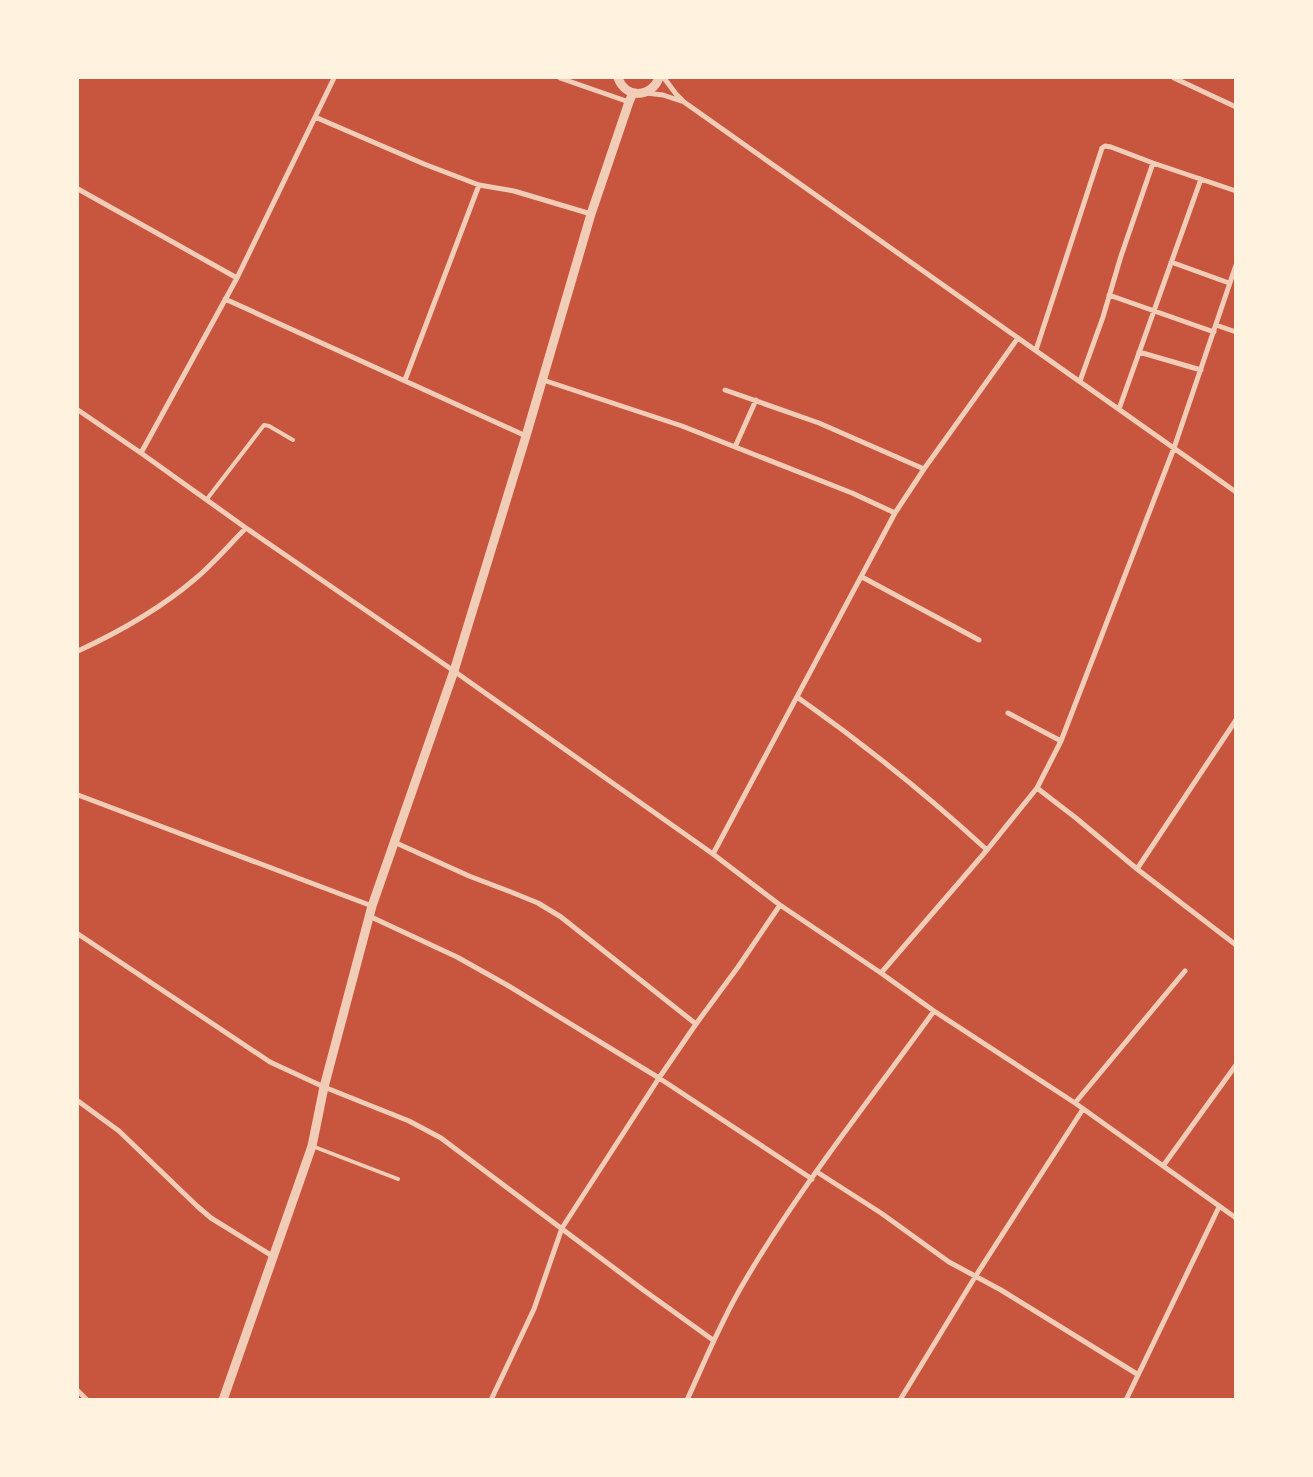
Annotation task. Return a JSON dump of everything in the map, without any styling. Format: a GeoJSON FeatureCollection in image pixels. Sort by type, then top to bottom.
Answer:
{"type":"FeatureCollection","features":[{"type":"Feature","properties":{"kind":"street"},"geometry":{"type":"LineString","coordinates":[[141,453],[237,278],[334,78]]}},
{"type":"Feature","properties":{"kind":"street"},"geometry":{"type":"LineString","coordinates":[[560,78],[628,102]]}},
{"type":"Feature","properties":{"kind":"street"},"geometry":{"type":"LineString","coordinates":[[618,78],[622,86],[637,93],[662,95],[684,102]]}},
{"type":"Feature","properties":{"kind":"street"},"geometry":{"type":"LineString","coordinates":[[223,1400],[312,1146],[324,1087],[369,916],[454,671],[543,380],[591,214],[628,102],[637,93],[652,88],[659,78]]}},
{"type":"Feature","properties":{"kind":"street"},"geometry":{"type":"LineString","coordinates":[[664,78],[684,102],[1236,492]]}},
{"type":"Feature","properties":{"kind":"street"},"geometry":{"type":"LineString","coordinates":[[1174,78],[1236,107]]}},
{"type":"Feature","properties":{"kind":"street"},"geometry":{"type":"LineString","coordinates":[[316,117],[424,164],[479,184],[514,191],[591,214]]}},
{"type":"Feature","properties":{"kind":"street"},"geometry":{"type":"LineString","coordinates":[[1036,350],[1102,148],[1105,146],[1111,147],[1236,191]]}},
{"type":"Feature","properties":{"kind":"street"},"geometry":{"type":"LineString","coordinates":[[1080,382],[1153,163]]}},
{"type":"Feature","properties":{"kind":"street"},"geometry":{"type":"LineString","coordinates":[[1119,409],[1201,179]]}},
{"type":"Feature","properties":{"kind":"street"},"geometry":{"type":"LineString","coordinates":[[405,380],[479,184]]}},
{"type":"Feature","properties":{"kind":"street"},"geometry":{"type":"LineString","coordinates":[[78,189],[237,278]]}},
{"type":"Feature","properties":{"kind":"street"},"geometry":{"type":"LineString","coordinates":[[1171,262],[1229,283]]}},
{"type":"Feature","properties":{"kind":"street"},"geometry":{"type":"LineString","coordinates":[[881,973],[988,850],[1037,788],[1061,740],[1174,448],[1236,265]]}},
{"type":"Feature","properties":{"kind":"street"},"geometry":{"type":"LineString","coordinates":[[1109,295],[1214,332]]}},
{"type":"Feature","properties":{"kind":"street"},"geometry":{"type":"LineString","coordinates":[[225,299],[526,436]]}},
{"type":"Feature","properties":{"kind":"street"},"geometry":{"type":"LineString","coordinates":[[1216,325],[1236,332]]}},
{"type":"Feature","properties":{"kind":"street"},"geometry":{"type":"LineString","coordinates":[[713,854],[895,513],[924,469],[1018,338]]}},
{"type":"Feature","properties":{"kind":"street"},"geometry":{"type":"LineString","coordinates":[[1139,352],[1201,370]]}},
{"type":"Feature","properties":{"kind":"street"},"geometry":{"type":"LineString","coordinates":[[543,380],[682,426],[852,493],[895,513]]}},
{"type":"Feature","properties":{"kind":"street"},"geometry":{"type":"LineString","coordinates":[[725,390],[819,423],[924,469]]}},
{"type":"Feature","properties":{"kind":"street"},"geometry":{"type":"LineString","coordinates":[[735,447],[756,400]]}},
{"type":"Feature","properties":{"kind":"street"},"geometry":{"type":"LineString","coordinates":[[78,410],[454,671],[713,854],[780,905],[934,1011],[1084,1109],[1236,1218]]}},
{"type":"Feature","properties":{"kind":"street"},"geometry":{"type":"LineString","coordinates":[[78,651],[104,639],[162,605],[195,579],[246,528]]}},
{"type":"Feature","properties":{"kind":"street"},"geometry":{"type":"LineString","coordinates":[[862,576],[980,640]]}},
{"type":"Feature","properties":{"kind":"street"},"geometry":{"type":"LineString","coordinates":[[797,697],[849,734],[918,789],[988,850]]}},
{"type":"Feature","properties":{"kind":"street"},"geometry":{"type":"LineString","coordinates":[[1008,713],[1061,740]]}},
{"type":"Feature","properties":{"kind":"street"},"geometry":{"type":"LineString","coordinates":[[1137,869],[1233,728],[1236,720]]}},
{"type":"Feature","properties":{"kind":"street"},"geometry":{"type":"LineString","coordinates":[[1037,788],[1137,869],[1236,944]]}},
{"type":"Feature","properties":{"kind":"street"},"geometry":{"type":"LineString","coordinates":[[78,795],[372,906]]}},
{"type":"Feature","properties":{"kind":"street"},"geometry":{"type":"LineString","coordinates":[[394,842],[469,876],[538,903],[560,917],[696,1024]]}},
{"type":"Feature","properties":{"kind":"street"},"geometry":{"type":"LineString","coordinates":[[491,1400],[540,1296],[562,1228],[659,1078],[738,968],[780,905]]}},
{"type":"Feature","properties":{"kind":"street"},"geometry":{"type":"LineString","coordinates":[[369,916],[457,957],[507,985],[659,1078],[812,1179]]}},
{"type":"Feature","properties":{"kind":"street"},"geometry":{"type":"LineString","coordinates":[[78,934],[256,1054],[286,1070],[391,1113],[441,1138],[713,1340]]}},
{"type":"Feature","properties":{"kind":"street"},"geometry":{"type":"LineString","coordinates":[[1075,1103],[1185,971]]}},
{"type":"Feature","properties":{"kind":"street"},"geometry":{"type":"LineString","coordinates":[[687,1400],[713,1340],[742,1285],[791,1208],[934,1011]]}},
{"type":"Feature","properties":{"kind":"street"},"geometry":{"type":"LineString","coordinates":[[1162,1166],[1236,1065]]}},
{"type":"Feature","properties":{"kind":"street"},"geometry":{"type":"LineString","coordinates":[[78,1101],[119,1132],[211,1218],[274,1257]]}},
{"type":"Feature","properties":{"kind":"street"},"geometry":{"type":"LineString","coordinates":[[900,1400],[975,1277],[1084,1109]]}},
{"type":"Feature","properties":{"kind":"street"},"geometry":{"type":"LineString","coordinates":[[817,1172],[881,1213],[949,1262],[1001,1290],[1137,1374]]}},
{"type":"Feature","properties":{"kind":"street"},"geometry":{"type":"LineString","coordinates":[[1126,1400],[1219,1207]]}},
{"type":"Feature","properties":{"kind":"street"},"geometry":{"type":"LineString","coordinates":[[78,1391],[87,1400]]}},
{"type":"Feature","properties":{"kind":"lane"},"geometry":{"type":"LineString","coordinates":[[207,499],[264,426],[269,426],[293,440]]}},
{"type":"Feature","properties":{"kind":"lane"},"geometry":{"type":"LineString","coordinates":[[312,1146],[398,1179]]}}]}
